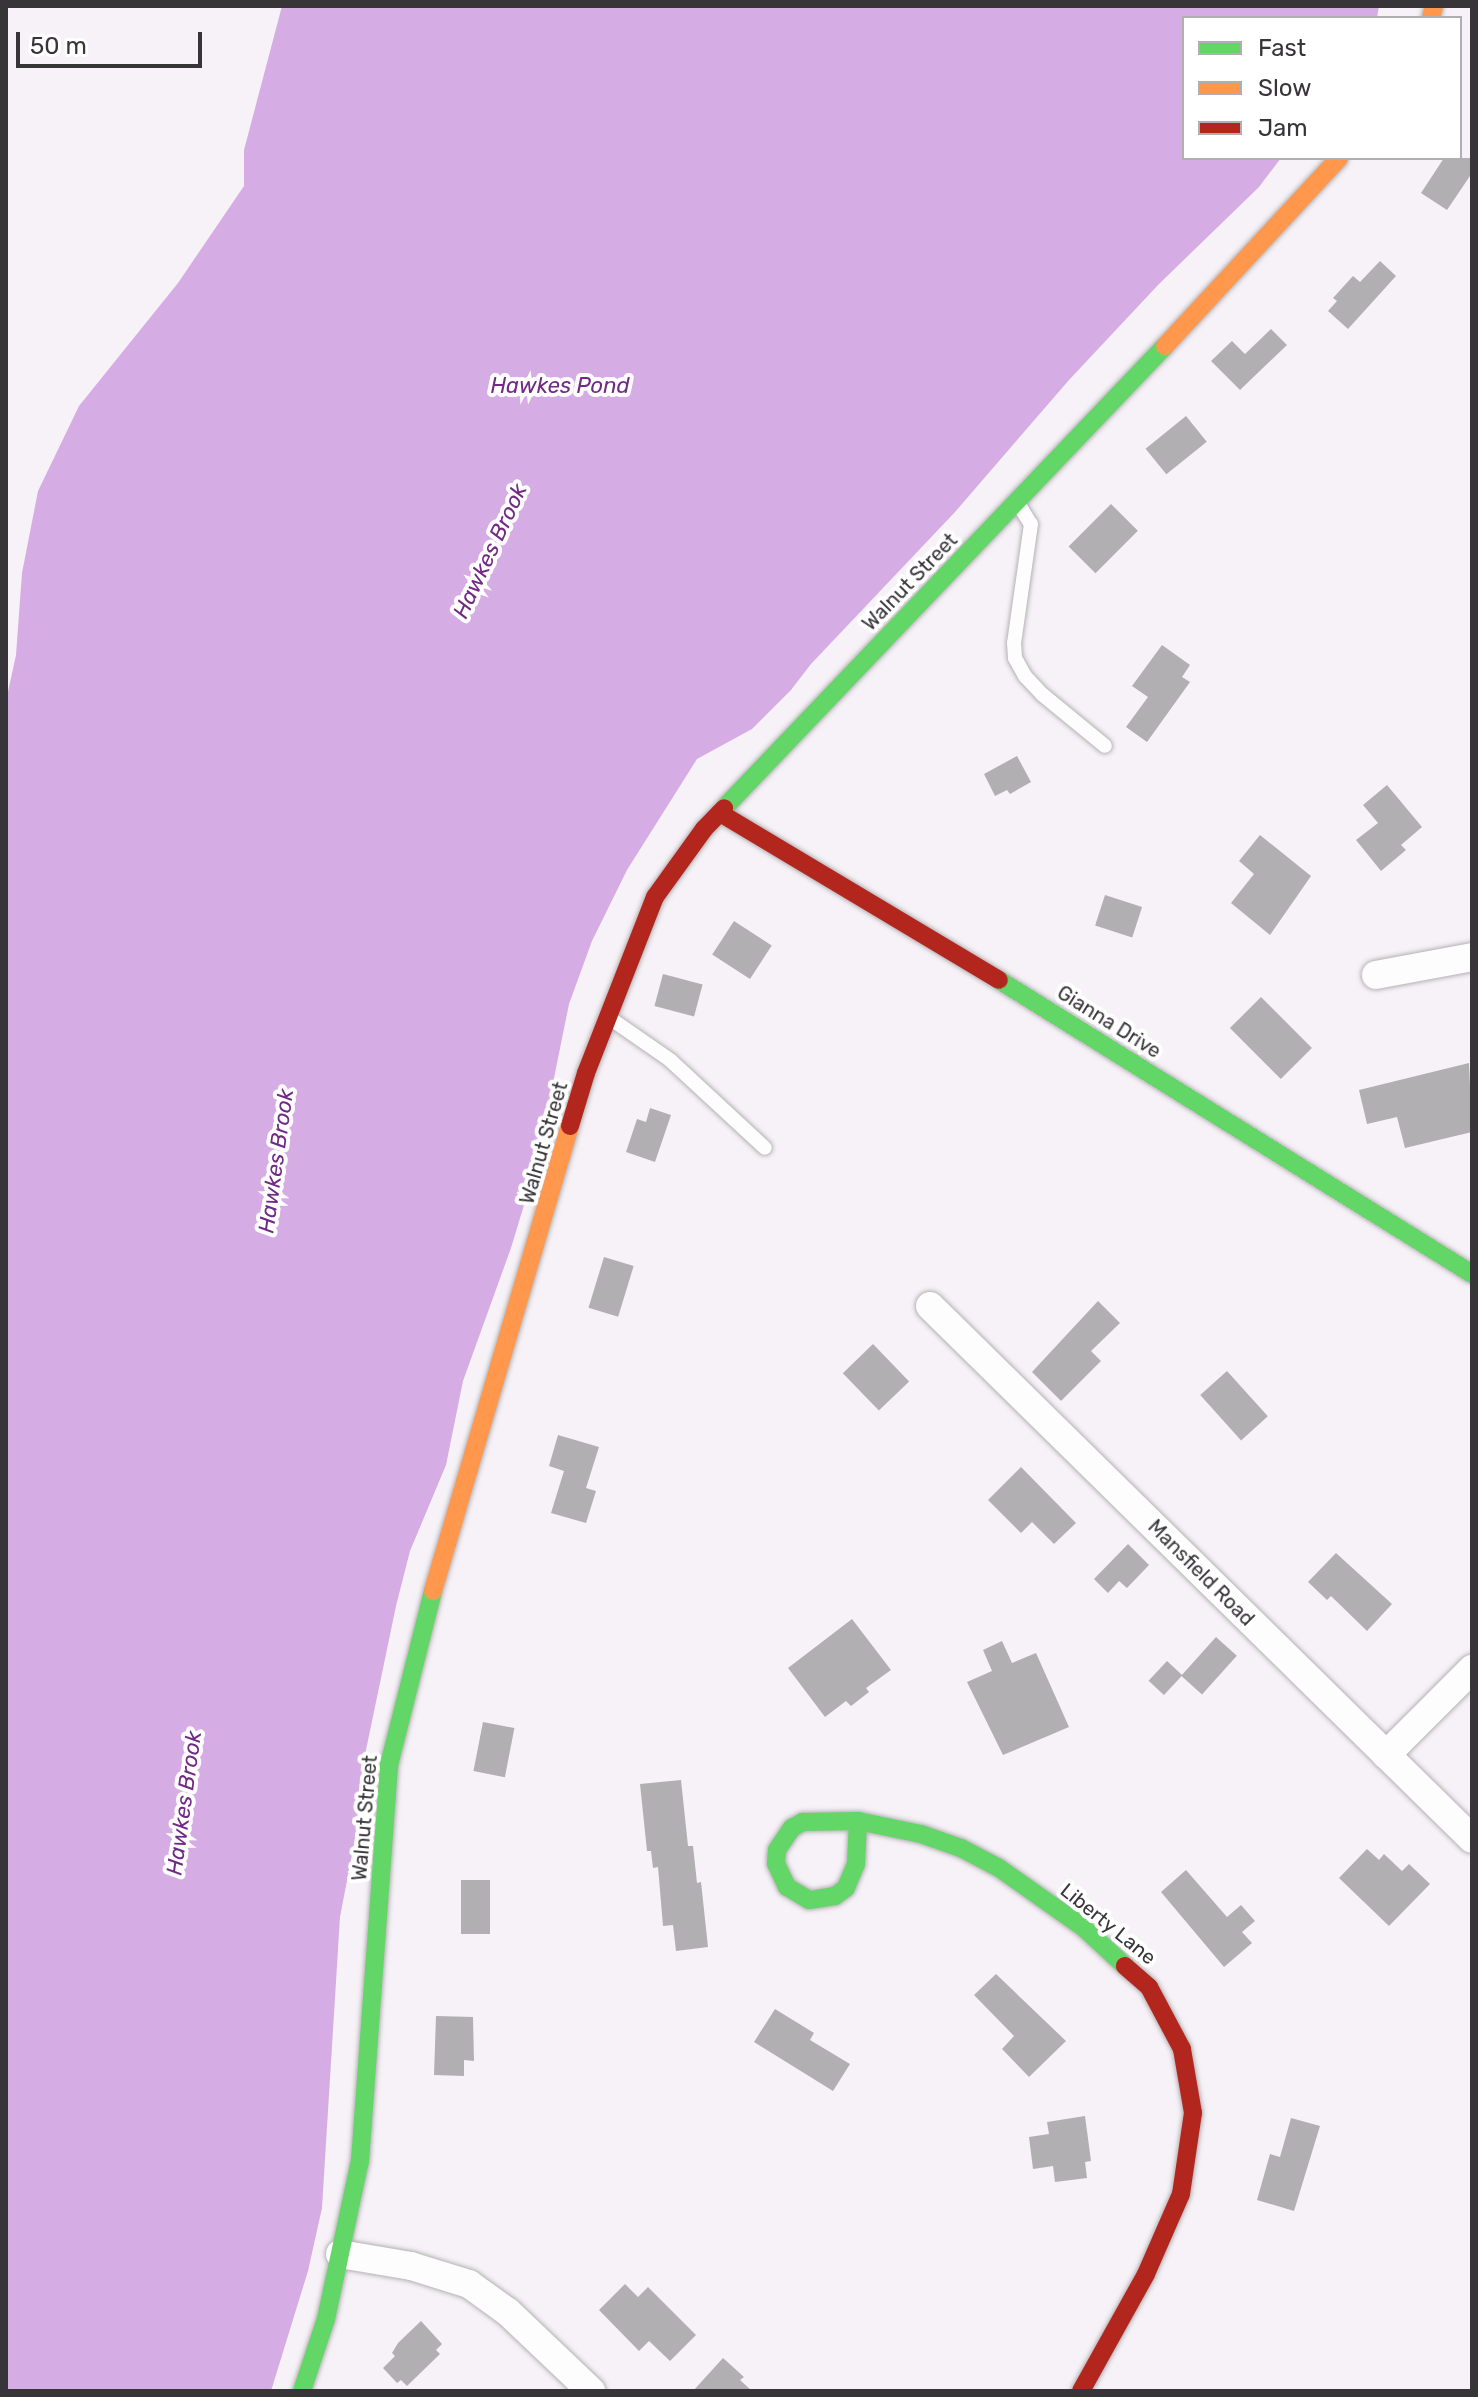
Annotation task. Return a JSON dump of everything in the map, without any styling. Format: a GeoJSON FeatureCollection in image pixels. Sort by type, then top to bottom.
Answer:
{"type":"FeatureCollection","features":[{"type":"Feature","properties":{"kind":"main road","name":"Walnut Street"},"geometry":{"type":"LineString","coordinates":[[302,2391],[326,2319],[360,2161],[389,1765],[425,1618],[586,1073],[655,897],[720,813],[1337,160]]}},
{"type":"Feature","properties":{"kind":"main road","name":"Gianna Drive"},"geometry":{"type":"LineString","coordinates":[[720,813],[1063,1019],[1472,1274]]}},
{"type":"Feature","properties":{"kind":"main road","name":"Liberty Lane"},"geometry":{"type":"LineString","coordinates":[[858,1821],[856,1864],[846,1888],[835,1896],[809,1900],[787,1887],[776,1863],[783,1838],[792,1828],[816,1820],[858,1821],[921,1834],[961,1848],[999,1868],[1084,1928],[1149,1987],[1182,2049],[1193,2113],[1181,2194],[1146,2274],[1081,2391]]}},
{"type":"Feature","properties":{"kind":"street"},"geometry":{"type":"LineString","coordinates":[[1376,975],[1472,957]]}},
{"type":"Feature","properties":{"kind":"street","name":"Mansfield Road"},"geometry":{"type":"LineString","coordinates":[[930,1306],[1472,1839]]}},
{"type":"Feature","properties":{"kind":"street"},"geometry":{"type":"LineString","coordinates":[[1386,1755],[1472,1669]]}},
{"type":"Feature","properties":{"kind":"street"},"geometry":{"type":"LineString","coordinates":[[340,2254],[411,2266],[469,2284],[508,2312],[591,2391]]}},
{"type":"Feature","properties":{"kind":"lane"},"geometry":{"type":"LineString","coordinates":[[1017,501],[1031,524],[1014,643],[1015,658],[1025,676],[1043,695],[1105,746]]}},
{"type":"Feature","properties":{"kind":"lane"},"geometry":{"type":"LineString","coordinates":[[607,1016],[670,1060],[765,1148]]}},
{"type":"Feature","properties":{"kind":"water","name":"Hawkes Pond"},"geometry":{"type":"Polygon","coordinates":[[[282,6],[1379,6],[1377,16],[1182,16],[1182,160],[1279,160],[1259,187],[1159,284],[1069,380],[955,512],[811,664],[791,690],[752,729],[697,759],[627,870],[592,941],[569,1004],[537,1162],[511,1248],[463,1381],[446,1465],[410,1551],[396,1606],[366,1750],[359,1818],[340,1917],[322,2208],[308,2271],[271,2391],[6,2391],[6,701],[16,655],[22,573],[38,491],[79,406],[178,283],[244,186],[244,150],[282,6]]]}},
{"type":"Feature","properties":{"kind":"building"},"geometry":{"type":"Polygon","coordinates":[[[1472,158],[1472,173],[1447,210],[1421,193],[1443,160],[1472,158]]]}},
{"type":"Feature","properties":{"kind":"building"},"geometry":{"type":"Polygon","coordinates":[[[1380,261],[1396,276],[1348,329],[1328,311],[1337,301],[1333,298],[1353,276],[1360,282],[1380,261]]]}},
{"type":"Feature","properties":{"kind":"building"},"geometry":{"type":"Polygon","coordinates":[[[1271,329],[1287,345],[1240,390],[1211,361],[1232,341],[1245,354],[1271,329]]]}},
{"type":"Feature","properties":{"kind":"building"},"geometry":{"type":"Polygon","coordinates":[[[1186,416],[1207,442],[1166,474],[1146,449],[1186,416]]]}},
{"type":"Feature","properties":{"kind":"building"},"geometry":{"type":"Polygon","coordinates":[[[1111,504],[1138,531],[1095,573],[1069,546],[1111,504]]]}},
{"type":"Feature","properties":{"kind":"building"},"geometry":{"type":"Polygon","coordinates":[[[1162,645],[1190,665],[1182,677],[1190,682],[1147,742],[1126,727],[1148,697],[1132,686],[1162,645]]]}},
{"type":"Feature","properties":{"kind":"building"},"geometry":{"type":"Polygon","coordinates":[[[1017,756],[1031,782],[1010,794],[1007,790],[995,796],[984,774],[1017,756]]]}},
{"type":"Feature","properties":{"kind":"building"},"geometry":{"type":"Polygon","coordinates":[[[1387,785],[1422,827],[1401,845],[1406,850],[1381,871],[1356,840],[1378,823],[1363,805],[1387,785]]]}},
{"type":"Feature","properties":{"kind":"building"},"geometry":{"type":"Polygon","coordinates":[[[1260,835],[1311,876],[1270,935],[1231,903],[1254,874],[1239,861],[1260,835]]]}},
{"type":"Feature","properties":{"kind":"building"},"geometry":{"type":"Polygon","coordinates":[[[1105,895],[1142,907],[1132,937],[1095,925],[1105,895]]]}},
{"type":"Feature","properties":{"kind":"building"},"geometry":{"type":"Polygon","coordinates":[[[734,921],[772,946],[750,979],[712,955],[734,921]]]}},
{"type":"Feature","properties":{"kind":"building"},"geometry":{"type":"Polygon","coordinates":[[[663,974],[703,985],[694,1016],[654,1006],[663,974]]]}},
{"type":"Feature","properties":{"kind":"building"},"geometry":{"type":"Polygon","coordinates":[[[1261,997],[1312,1048],[1281,1079],[1230,1028],[1261,997]]]}},
{"type":"Feature","properties":{"kind":"building"},"geometry":{"type":"Polygon","coordinates":[[[1469,1063],[1472,1132],[1405,1148],[1397,1117],[1367,1124],[1359,1090],[1469,1063]]]}},
{"type":"Feature","properties":{"kind":"building"},"geometry":{"type":"Polygon","coordinates":[[[650,1108],[671,1115],[655,1162],[626,1152],[637,1119],[646,1122],[650,1108]]]}},
{"type":"Feature","properties":{"kind":"building"},"geometry":{"type":"Polygon","coordinates":[[[604,1257],[634,1266],[618,1317],[589,1308],[604,1257]]]}},
{"type":"Feature","properties":{"kind":"building"},"geometry":{"type":"Polygon","coordinates":[[[1098,1301],[1120,1323],[1091,1351],[1101,1361],[1061,1401],[1032,1372],[1098,1301]]]}},
{"type":"Feature","properties":{"kind":"building"},"geometry":{"type":"Polygon","coordinates":[[[873,1344],[909,1381],[879,1411],[843,1373],[873,1344]]]}},
{"type":"Feature","properties":{"kind":"building"},"geometry":{"type":"Polygon","coordinates":[[[1227,1371],[1268,1416],[1241,1440],[1200,1395],[1227,1371]]]}},
{"type":"Feature","properties":{"kind":"building"},"geometry":{"type":"Polygon","coordinates":[[[558,1435],[599,1447],[586,1488],[596,1491],[586,1523],[551,1513],[564,1471],[549,1466],[558,1435]]]}},
{"type":"Feature","properties":{"kind":"building"},"geometry":{"type":"Polygon","coordinates":[[[1021,1467],[1076,1523],[1054,1544],[1032,1522],[1021,1533],[988,1500],[1021,1467]]]}},
{"type":"Feature","properties":{"kind":"building"},"geometry":{"type":"Polygon","coordinates":[[[1128,1544],[1149,1565],[1127,1588],[1119,1581],[1108,1593],[1094,1579],[1128,1544]]]}},
{"type":"Feature","properties":{"kind":"building"},"geometry":{"type":"Polygon","coordinates":[[[1336,1553],[1392,1604],[1367,1631],[1331,1596],[1327,1600],[1308,1582],[1336,1553]]]}},
{"type":"Feature","properties":{"kind":"building"},"geometry":{"type":"Polygon","coordinates":[[[852,1619],[891,1670],[866,1688],[869,1692],[851,1706],[846,1701],[825,1717],[788,1668],[852,1619]]]}},
{"type":"Feature","properties":{"kind":"building"},"geometry":{"type":"Polygon","coordinates":[[[1216,1637],[1237,1656],[1202,1694],[1181,1676],[1216,1637]]]}},
{"type":"Feature","properties":{"kind":"building"},"geometry":{"type":"Polygon","coordinates":[[[1002,1641],[1012,1663],[1036,1653],[1069,1727],[1003,1755],[967,1682],[992,1671],[983,1650],[1002,1641]]]}},
{"type":"Feature","properties":{"kind":"building"},"geometry":{"type":"Polygon","coordinates":[[[1167,1661],[1182,1675],[1164,1695],[1149,1681],[1167,1661]]]}},
{"type":"Feature","properties":{"kind":"building"},"geometry":{"type":"Polygon","coordinates":[[[483,1722],[514,1728],[505,1777],[473,1771],[483,1722]]]}},
{"type":"Feature","properties":{"kind":"building"},"geometry":{"type":"Polygon","coordinates":[[[681,1780],[688,1846],[693,1846],[697,1883],[701,1882],[708,1947],[676,1951],[673,1925],[663,1926],[658,1867],[653,1868],[651,1851],[647,1851],[640,1784],[681,1780]]]}},
{"type":"Feature","properties":{"kind":"building"},"geometry":{"type":"Polygon","coordinates":[[[1367,1849],[1379,1860],[1384,1854],[1402,1871],[1409,1864],[1430,1884],[1389,1926],[1339,1878],[1367,1849]]]}},
{"type":"Feature","properties":{"kind":"building"},"geometry":{"type":"Polygon","coordinates":[[[1186,1870],[1227,1917],[1241,1905],[1255,1921],[1242,1932],[1252,1943],[1224,1967],[1161,1892],[1186,1870]]]}},
{"type":"Feature","properties":{"kind":"building"},"geometry":{"type":"Polygon","coordinates":[[[461,1880],[490,1880],[490,1934],[461,1934],[461,1880]]]}},
{"type":"Feature","properties":{"kind":"building"},"geometry":{"type":"Polygon","coordinates":[[[996,1974],[1066,2041],[1029,2077],[1002,2049],[1014,2036],[974,1995],[996,1974]]]}},
{"type":"Feature","properties":{"kind":"building"},"geometry":{"type":"Polygon","coordinates":[[[775,2009],[814,2033],[810,2040],[850,2064],[833,2091],[754,2042],[775,2009]]]}},
{"type":"Feature","properties":{"kind":"building"},"geometry":{"type":"Polygon","coordinates":[[[436,2016],[473,2017],[474,2061],[464,2060],[464,2076],[434,2075],[436,2016]]]}},
{"type":"Feature","properties":{"kind":"building"},"geometry":{"type":"Polygon","coordinates":[[[1085,2116],[1091,2161],[1085,2162],[1087,2178],[1055,2182],[1053,2166],[1033,2169],[1029,2137],[1049,2134],[1047,2122],[1085,2116]]]}},
{"type":"Feature","properties":{"kind":"building"},"geometry":{"type":"Polygon","coordinates":[[[1291,2118],[1320,2126],[1294,2211],[1257,2200],[1270,2154],[1280,2157],[1291,2118]]]}},
{"type":"Feature","properties":{"kind":"building"},"geometry":{"type":"Polygon","coordinates":[[[625,2284],[638,2297],[648,2287],[696,2335],[670,2361],[649,2341],[639,2351],[599,2310],[625,2284]]]}},
{"type":"Feature","properties":{"kind":"building"},"geometry":{"type":"Polygon","coordinates":[[[421,2321],[442,2344],[436,2350],[440,2354],[407,2386],[401,2380],[397,2383],[383,2368],[395,2356],[392,2353],[398,2343],[421,2321]]]}},
{"type":"Feature","properties":{"kind":"building"},"geometry":{"type":"Polygon","coordinates":[[[723,2358],[744,2377],[740,2380],[752,2391],[693,2391],[723,2358]]]}},
{"type":"Feature","properties":{"kind":"traffic: fast"},"geometry":{"type":"LineString","coordinates":[[724,808],[1165,346]]}},
{"type":"Feature","properties":{"kind":"traffic: fast"},"geometry":{"type":"LineString","coordinates":[[999,980],[1472,1274]]}},
{"type":"Feature","properties":{"kind":"traffic: fast"},"geometry":{"type":"LineString","coordinates":[[302,2391],[326,2319],[360,2161],[389,1765],[433,1591]]}},
{"type":"Feature","properties":{"kind":"traffic: fast"},"geometry":{"type":"LineString","coordinates":[[858,1821],[856,1864],[846,1888],[835,1896],[809,1900],[787,1887],[776,1863],[777,1850],[792,1828],[803,1822],[858,1821],[921,1834],[961,1848],[999,1868],[1084,1928],[1125,1966]]}},
{"type":"Feature","properties":{"kind":"traffic: slow"},"geometry":{"type":"LineString","coordinates":[[1432,16],[1434,6]]}},
{"type":"Feature","properties":{"kind":"traffic: slow"},"geometry":{"type":"LineString","coordinates":[[1165,346],[1337,160]]}},
{"type":"Feature","properties":{"kind":"traffic: slow"},"geometry":{"type":"LineString","coordinates":[[433,1591],[570,1126]]}},
{"type":"Feature","properties":{"kind":"traffic: jam"},"geometry":{"type":"LineString","coordinates":[[570,1126],[586,1073],[655,897],[704,829],[724,808]]}},
{"type":"Feature","properties":{"kind":"traffic: jam"},"geometry":{"type":"LineString","coordinates":[[720,813],[999,980]]}},
{"type":"Feature","properties":{"kind":"traffic: jam"},"geometry":{"type":"LineString","coordinates":[[1081,2391],[1146,2274],[1181,2194],[1193,2113],[1182,2049],[1149,1987],[1125,1966]]}},
{"type":"Feature","properties":{"kind":"water label","name":"Hawkes Brook"},"geometry":{"type":"Point","coordinates":[490,551]}},
{"type":"Feature","properties":{"kind":"water label","name":"Hawkes Brook"},"geometry":{"type":"Point","coordinates":[276,1161]}},
{"type":"Feature","properties":{"kind":"water label","name":"Hawkes Brook"},"geometry":{"type":"Point","coordinates":[184,1803]}}]}
